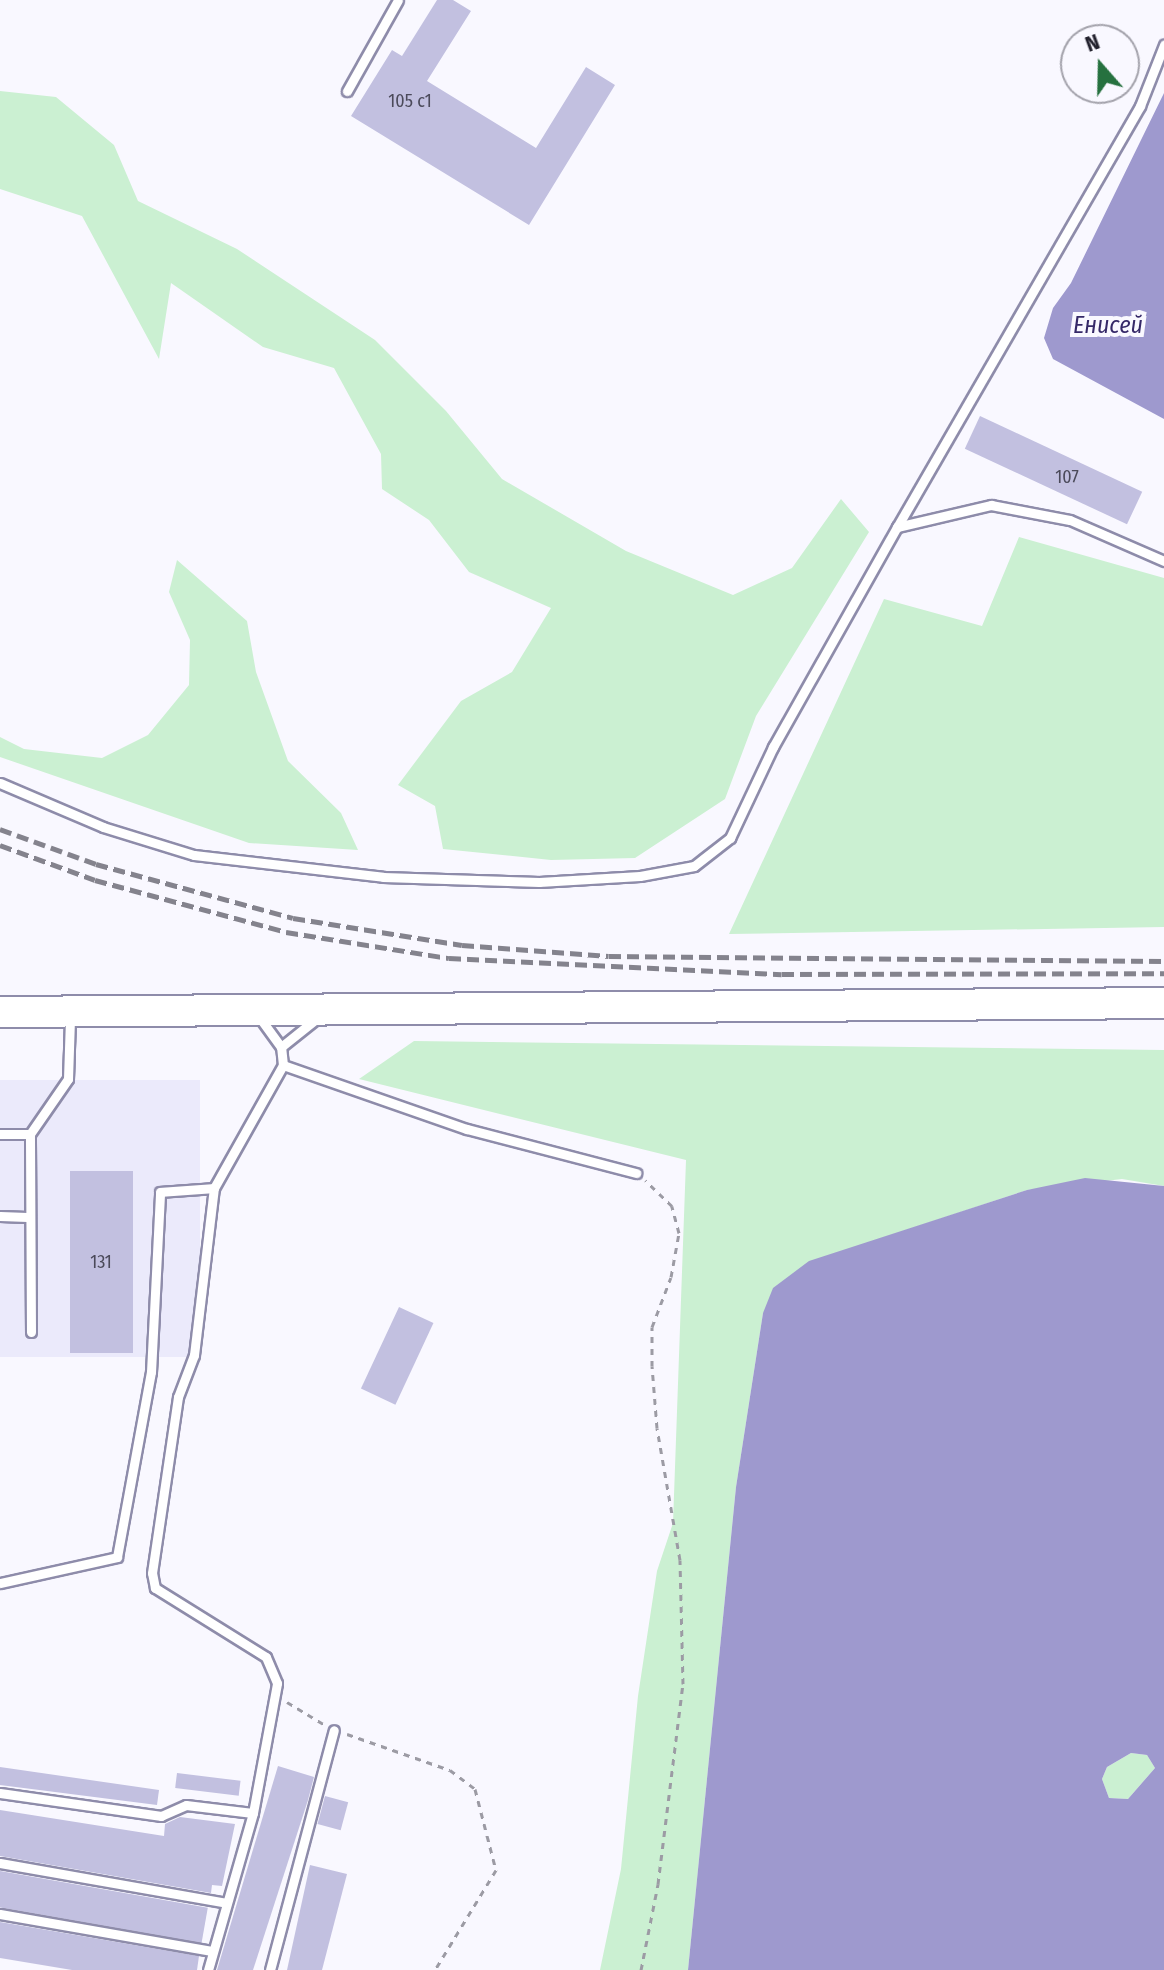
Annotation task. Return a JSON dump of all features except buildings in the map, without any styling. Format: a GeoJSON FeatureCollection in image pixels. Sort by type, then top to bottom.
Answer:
{"type":"FeatureCollection","features":[{"type":"Feature","properties":{"kind":"main road"},"geometry":{"type":"LineString","coordinates":[[0,1012],[330,1007],[1164,1003]]}},
{"type":"Feature","properties":{"kind":"lane"},"geometry":{"type":"LineString","coordinates":[[347,91],[398,0]]}},
{"type":"Feature","properties":{"kind":"lane"},"geometry":{"type":"LineString","coordinates":[[0,783],[103,827],[194,855],[383,877],[539,882],[640,876],[694,866],[730,838],[773,747],[1140,106],[1164,45]]}},
{"type":"Feature","properties":{"kind":"lane"},"geometry":{"type":"LineString","coordinates":[[897,527],[991,505],[1070,520],[1164,561]]}},
{"type":"Feature","properties":{"kind":"lane"},"geometry":{"type":"LineString","coordinates":[[281,1047],[330,1007]]}},
{"type":"Feature","properties":{"kind":"lane"},"geometry":{"type":"LineString","coordinates":[[208,1970],[253,1813],[277,1696],[266,1657],[155,1588],[152,1573],[178,1397],[194,1355],[214,1188],[283,1065],[281,1047],[252,1008]]}},
{"type":"Feature","properties":{"kind":"lane"},"geometry":{"type":"LineString","coordinates":[[31,1332],[27,1217],[30,1134],[68,1079],[70,1010]]}},
{"type":"Feature","properties":{"kind":"lane"},"geometry":{"type":"LineString","coordinates":[[283,1065],[467,1129],[636,1173]]}},
{"type":"Feature","properties":{"kind":"lane"},"geometry":{"type":"LineString","coordinates":[[0,1134],[30,1134]]}},
{"type":"Feature","properties":{"kind":"lane"},"geometry":{"type":"LineString","coordinates":[[0,1583],[117,1557],[151,1372],[160,1192],[214,1188]]}},
{"type":"Feature","properties":{"kind":"lane"},"geometry":{"type":"LineString","coordinates":[[0,1216],[27,1217]]}},
{"type":"Feature","properties":{"kind":"lane"},"geometry":{"type":"LineString","coordinates":[[270,1970],[334,1730]]}},
{"type":"Feature","properties":{"kind":"lane"},"geometry":{"type":"LineString","coordinates":[[0,1793],[161,1816],[186,1805],[253,1813]]}},
{"type":"Feature","properties":{"kind":"lane"},"geometry":{"type":"LineString","coordinates":[[0,1863],[226,1903]]}},
{"type":"Feature","properties":{"kind":"lane"},"geometry":{"type":"LineString","coordinates":[[0,1914],[212,1951]]}},
{"type":"Feature","properties":{"kind":"path"},"geometry":{"type":"LineString","coordinates":[[636,1173],[672,1206],[679,1233],[671,1277],[652,1327],[652,1366],[657,1428],[680,1560],[683,1684],[658,1884],[641,1970]]}},
{"type":"Feature","properties":{"kind":"path"},"geometry":{"type":"LineString","coordinates":[[277,1696],[334,1730],[400,1748],[450,1770],[475,1789],[496,1870],[435,1970]]}},
{"type":"Feature","properties":{"kind":"shaded area"},"geometry":{"type":"Polygon","coordinates":[[[0,1080],[200,1080],[200,1357],[0,1357],[0,1080]]]}},
{"type":"Feature","properties":{"kind":"green space"},"geometry":{"type":"Polygon","coordinates":[[[0,91],[56,97],[114,145],[138,201],[237,249],[375,340],[446,411],[502,479],[626,551],[733,595],[792,568],[841,499],[869,532],[756,716],[725,799],[635,858],[551,860],[443,849],[435,806],[398,785],[461,701],[512,672],[551,608],[469,572],[429,520],[382,489],[381,454],[334,368],[263,347],[171,283],[159,359],[82,216],[0,189],[0,91]]]}},
{"type":"Feature","properties":{"kind":"green space"},"geometry":{"type":"Polygon","coordinates":[[[1019,537],[1164,578],[1164,927],[729,934],[884,599],[982,626],[1019,537]]]}},
{"type":"Feature","properties":{"kind":"green space"},"geometry":{"type":"Polygon","coordinates":[[[177,560],[247,621],[256,672],[288,761],[341,813],[358,850],[249,843],[0,757],[0,737],[24,749],[102,758],[148,735],[189,685],[190,640],[169,592],[177,560]]]}},
{"type":"Feature","properties":{"kind":"green space"},"geometry":{"type":"Polygon","coordinates":[[[414,1041],[1164,1050],[1164,1186],[1122,1179],[1027,1190],[864,1244],[763,1313],[736,1487],[688,1970],[600,1970],[621,1869],[638,1696],[657,1571],[673,1523],[686,1160],[359,1079],[414,1041]]]}},
{"type":"Feature","properties":{"kind":"green space"},"geometry":{"type":"Polygon","coordinates":[[[1131,1753],[1147,1755],[1155,1768],[1128,1799],[1109,1798],[1102,1779],[1107,1767],[1131,1753]]]}},
{"type":"Feature","properties":{"kind":"water","name":"Енисей"},"geometry":{"type":"Polygon","coordinates":[[[1164,93],[1164,419],[1053,359],[1044,338],[1053,308],[1071,283],[1164,93]]]}},
{"type":"Feature","properties":{"kind":"water"},"geometry":{"type":"Polygon","coordinates":[[[1085,1178],[1164,1186],[1164,1970],[688,1970],[736,1487],[763,1313],[773,1288],[809,1261],[1027,1190],[1085,1178]],[[1131,1753],[1107,1767],[1102,1779],[1109,1798],[1128,1799],[1155,1768],[1147,1755],[1131,1753]]]}},
{"type":"Feature","properties":{"kind":"railway"},"geometry":{"type":"LineString","coordinates":[[0,829],[96,864],[293,918],[462,945],[609,956],[1164,961]]}},
{"type":"Feature","properties":{"kind":"railway"},"geometry":{"type":"LineString","coordinates":[[0,845],[95,880],[286,932],[449,958],[782,974],[1164,973]]}}]}
